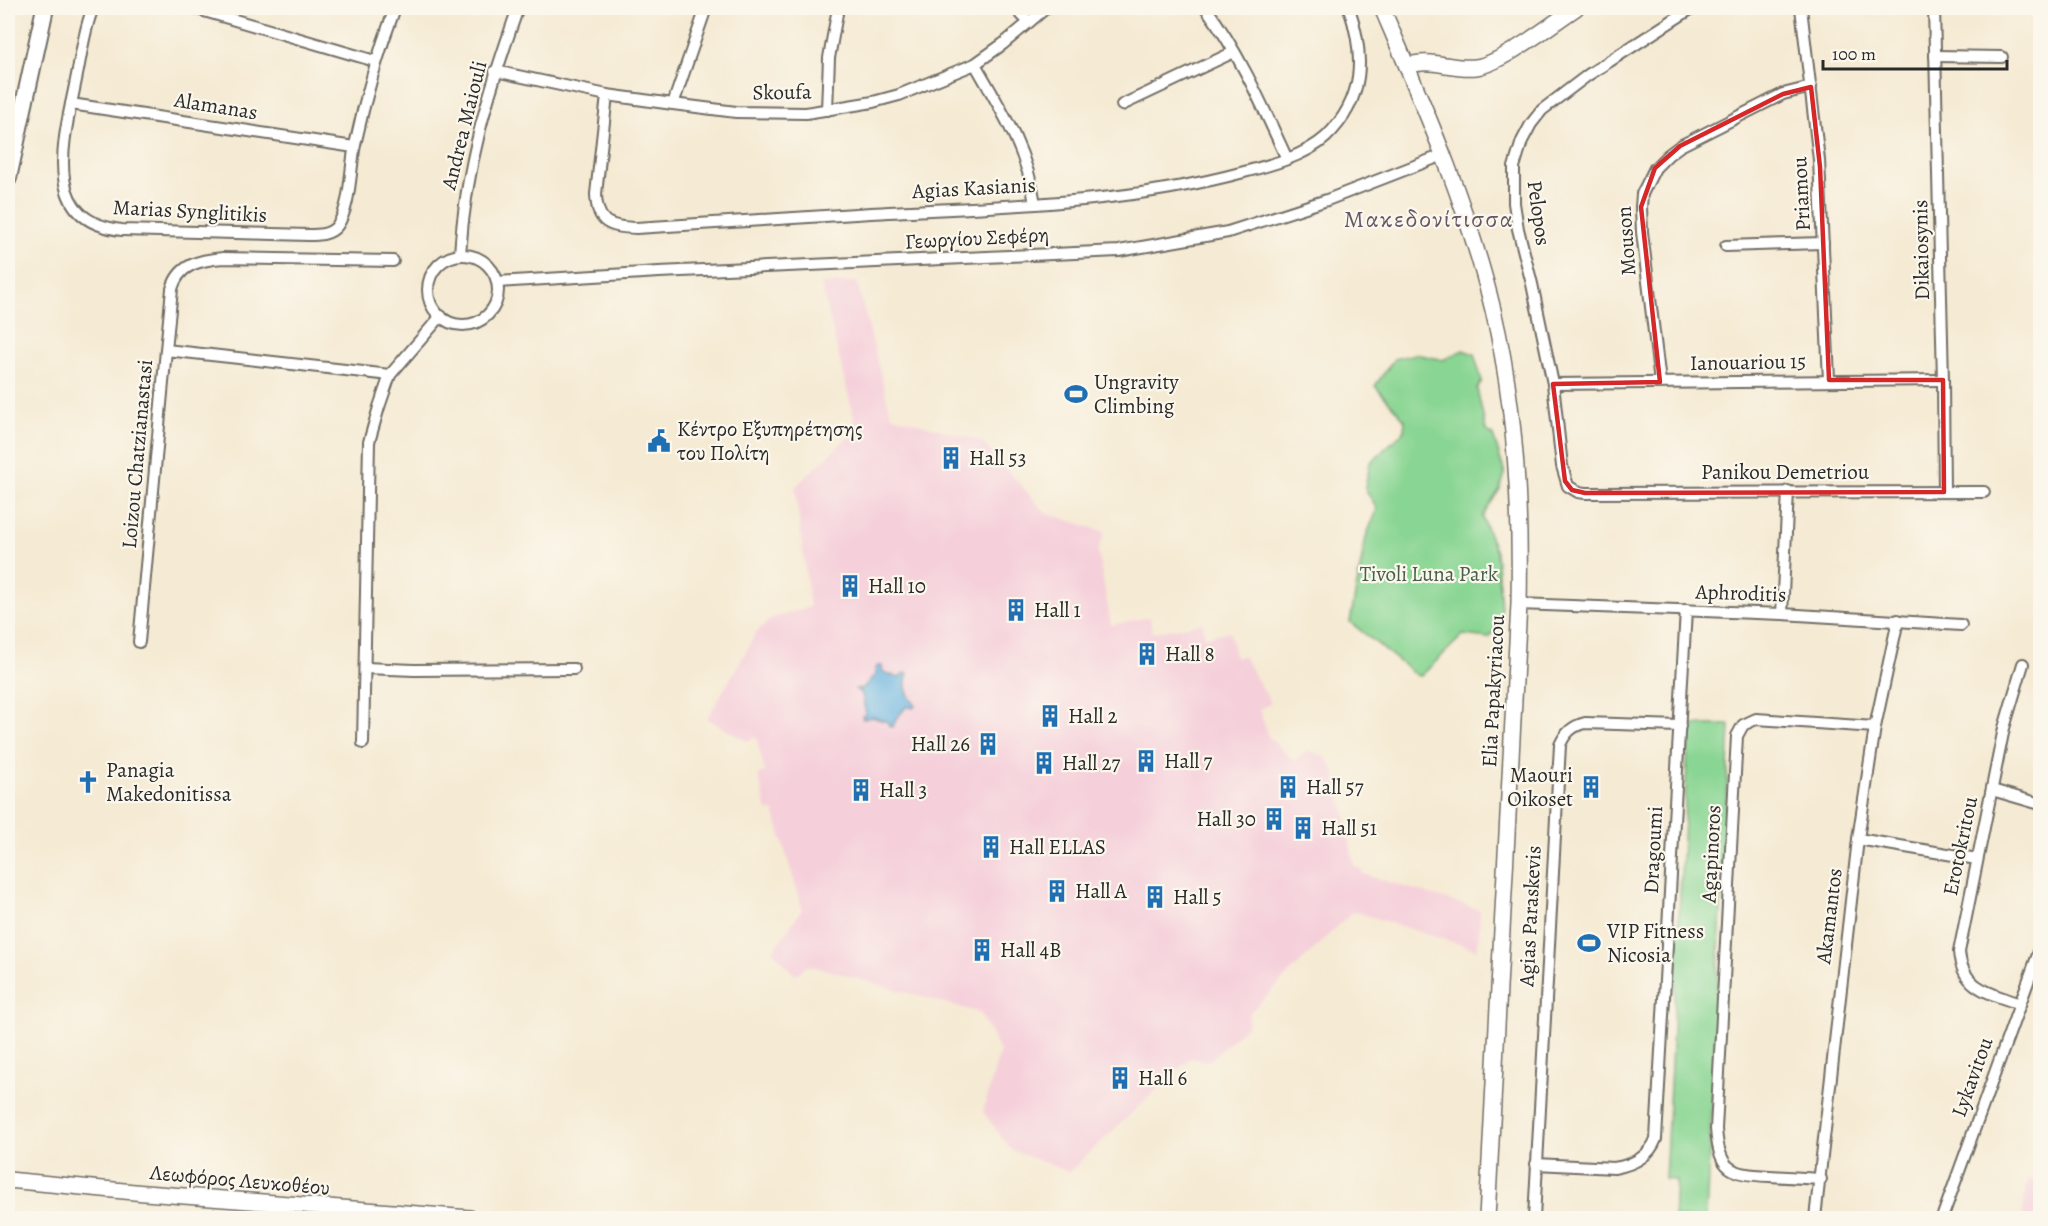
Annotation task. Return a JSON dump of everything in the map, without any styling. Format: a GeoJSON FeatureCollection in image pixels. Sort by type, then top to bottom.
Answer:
{"type":"FeatureCollection","features":[{"type":"Feature","properties":{"kind":"main road"},"geometry":{"type":"LineString","coordinates":[[8,178],[45,8]]}},
{"type":"Feature","properties":{"kind":"main road","name":"Elia Papakyriacou"},"geometry":{"type":"LineString","coordinates":[[1382,8],[1443,155],[1478,255],[1494,311],[1504,368],[1517,476],[1519,604],[1487,1218]]}},
{"type":"Feature","properties":{"kind":"main road"},"geometry":{"type":"LineString","coordinates":[[1407,66],[1417,62],[1451,67],[1483,66],[1503,57],[1576,8]]}},
{"type":"Feature","properties":{"kind":"main road","name":"Λεωφόρος Λευκοθέου"},"geometry":{"type":"LineString","coordinates":[[8,1180],[381,1215],[470,1218]]}},
{"type":"Feature","properties":{"kind":"street","name":"Marias Synglitikis"},"geometry":{"type":"LineString","coordinates":[[93,8],[71,104],[62,165],[64,186],[74,205],[84,217],[98,225],[122,230],[321,234],[334,229],[344,210],[354,147]]}},
{"type":"Feature","properties":{"kind":"street"},"geometry":{"type":"LineString","coordinates":[[194,8],[375,61]]}},
{"type":"Feature","properties":{"kind":"street"},"geometry":{"type":"LineString","coordinates":[[354,147],[375,61],[395,8]]}},
{"type":"Feature","properties":{"kind":"street","name":"Andrea Maiouli"},"geometry":{"type":"LineString","coordinates":[[460,255],[469,176],[486,102],[518,8]]}},
{"type":"Feature","properties":{"kind":"street"},"geometry":{"type":"LineString","coordinates":[[673,104],[706,8]]}},
{"type":"Feature","properties":{"kind":"street"},"geometry":{"type":"LineString","coordinates":[[827,110],[829,58],[838,8]]}},
{"type":"Feature","properties":{"kind":"street"},"geometry":{"type":"LineString","coordinates":[[1015,8],[1029,22]]}},
{"type":"Feature","properties":{"kind":"street","name":"Skoufa"},"geometry":{"type":"LineString","coordinates":[[495,71],[607,95],[673,104],[753,112],[796,113],[827,110],[899,95],[975,64],[1046,8]]}},
{"type":"Feature","properties":{"kind":"street"},"geometry":{"type":"LineString","coordinates":[[1206,8],[1234,51],[1287,159]]}},
{"type":"Feature","properties":{"kind":"street","name":"Agias Kasianis"},"geometry":{"type":"LineString","coordinates":[[607,95],[597,199],[602,219],[613,225],[636,228],[1121,197],[1211,181],[1287,159],[1325,138],[1351,104],[1359,77],[1360,54],[1356,28],[1349,8]]}},
{"type":"Feature","properties":{"kind":"street","name":"Pelopos"},"geometry":{"type":"LineString","coordinates":[[1585,493],[1572,490],[1565,481],[1553,384],[1518,229],[1514,203],[1514,167],[1522,141],[1542,110],[1588,75],[1692,8]]}},
{"type":"Feature","properties":{"kind":"street","name":"Priamou"},"geometry":{"type":"LineString","coordinates":[[1801,8],[1820,167],[1829,380]]}},
{"type":"Feature","properties":{"kind":"street","name":"Dikaiosynis"},"geometry":{"type":"LineString","coordinates":[[1934,8],[1944,492]]}},
{"type":"Feature","properties":{"kind":"street"},"geometry":{"type":"LineString","coordinates":[[1122,105],[1234,51]]}},
{"type":"Feature","properties":{"kind":"street"},"geometry":{"type":"LineString","coordinates":[[1935,56],[2002,57]]}},
{"type":"Feature","properties":{"kind":"street"},"geometry":{"type":"LineString","coordinates":[[975,64],[1007,118],[1026,163],[1035,204]]}},
{"type":"Feature","properties":{"kind":"street","name":"Mouson"},"geometry":{"type":"LineString","coordinates":[[1660,382],[1641,207],[1646,184],[1655,168],[1680,146],[1783,94],[1811,87]]}},
{"type":"Feature","properties":{"kind":"street","name":"Alamanas"},"geometry":{"type":"LineString","coordinates":[[71,104],[354,147]]}},
{"type":"Feature","properties":{"kind":"street","name":"Γεωργίου Σεφέρη"},"geometry":{"type":"LineString","coordinates":[[497,282],[659,272],[1119,251],[1239,229],[1327,200],[1443,155]]}},
{"type":"Feature","properties":{"kind":"street"},"geometry":{"type":"LineString","coordinates":[[1726,246],[1823,243]]}},
{"type":"Feature","properties":{"kind":"street"},"geometry":{"type":"LineString","coordinates":[[460,255],[480,259],[488,265],[497,282],[498,293],[495,303],[481,319],[461,324],[450,322],[441,316],[429,298],[428,287],[436,267],[443,261],[460,255]]}},
{"type":"Feature","properties":{"kind":"street"},"geometry":{"type":"LineString","coordinates":[[166,350],[172,289],[175,279],[191,264],[205,259],[223,258],[393,261]]}},
{"type":"Feature","properties":{"kind":"street"},"geometry":{"type":"LineString","coordinates":[[363,743],[369,442],[390,375],[441,316]]}},
{"type":"Feature","properties":{"kind":"street","name":"Loizou Chatzianastasi"},"geometry":{"type":"LineString","coordinates":[[139,642],[166,350],[390,375]]}},
{"type":"Feature","properties":{"kind":"street","name":"Ianouariou 15"},"geometry":{"type":"LineString","coordinates":[[1553,384],[1943,380]]}},
{"type":"Feature","properties":{"kind":"street"},"geometry":{"type":"LineString","coordinates":[[1782,614],[1788,491]]}},
{"type":"Feature","properties":{"kind":"street","name":"Panikou Demetriou"},"geometry":{"type":"LineString","coordinates":[[1585,493],[1984,492]]}},
{"type":"Feature","properties":{"kind":"street","name":"Aphroditis"},"geometry":{"type":"LineString","coordinates":[[1519,604],[1782,614],[1961,625]]}},
{"type":"Feature","properties":{"kind":"street","name":"Dragoumi"},"geometry":{"type":"LineString","coordinates":[[1536,1164],[1614,1168],[1627,1166],[1646,1154],[1656,1139],[1686,610]]}},
{"type":"Feature","properties":{"kind":"street","name":"Akamantos"},"geometry":{"type":"LineString","coordinates":[[1815,1218],[1858,839],[1875,727],[1898,620]]}},
{"type":"Feature","properties":{"kind":"street","name":"Erotokritou"},"geometry":{"type":"LineString","coordinates":[[2020,1004],[1986,992],[1975,985],[1962,968],[1959,944],[2004,728],[2023,664]]}},
{"type":"Feature","properties":{"kind":"street"},"geometry":{"type":"LineString","coordinates":[[365,668],[574,669]]}},
{"type":"Feature","properties":{"kind":"street","name":"Agapinoros"},"geometry":{"type":"LineString","coordinates":[[1821,1179],[1738,1174],[1726,1165],[1718,1148],[1716,1129],[1737,736],[1743,724],[1756,719],[1875,727]]}},
{"type":"Feature","properties":{"kind":"street","name":"Agias Paraskevis"},"geometry":{"type":"LineString","coordinates":[[1534,1218],[1560,745],[1563,738],[1573,728],[1585,723],[1680,726]]}},
{"type":"Feature","properties":{"kind":"street"},"geometry":{"type":"LineString","coordinates":[[1992,790],[2040,804]]}},
{"type":"Feature","properties":{"kind":"street"},"geometry":{"type":"LineString","coordinates":[[1858,839],[1977,859]]}},
{"type":"Feature","properties":{"kind":"street","name":"Lykavitou"},"geometry":{"type":"LineString","coordinates":[[1942,1218],[2040,949]]}},
{"type":"Feature","properties":{"kind":"highlighted area"},"geometry":{"type":"Polygon","coordinates":[[[1811,87],[1820,167],[1829,380],[1943,380],[1944,492],[1585,493],[1572,490],[1565,481],[1553,384],[1660,382],[1641,207],[1655,168],[1680,146],[1783,94],[1811,87]]]}},
{"type":"Feature","properties":{"kind":"shaded area"},"geometry":{"type":"Polygon","coordinates":[[[857,282],[891,414],[981,441],[1046,513],[1105,532],[1098,551],[1111,625],[1150,617],[1152,633],[1203,623],[1205,637],[1230,631],[1235,658],[1243,656],[1271,703],[1259,709],[1268,736],[1294,761],[1308,750],[1325,757],[1333,767],[1344,809],[1354,866],[1362,870],[1363,874],[1480,910],[1478,950],[1356,912],[1350,914],[1249,1013],[1247,1026],[1209,1061],[1190,1058],[1069,1172],[1011,1150],[983,1112],[1000,1051],[980,1013],[809,965],[795,975],[773,951],[802,909],[774,811],[767,811],[758,774],[765,772],[756,736],[747,741],[707,719],[755,634],[771,619],[810,607],[795,487],[852,433],[850,426],[855,422],[821,284],[857,282]]]}},
{"type":"Feature","properties":{"kind":"shaded area"},"geometry":{"type":"Polygon","coordinates":[[[2028,1179],[2040,1181],[2040,1218],[2022,1218],[2028,1179]]]}},
{"type":"Feature","properties":{"kind":"green space","name":"Tivoli Luna Park"},"geometry":{"type":"Polygon","coordinates":[[[1463,350],[1474,354],[1482,381],[1477,389],[1486,430],[1493,435],[1505,474],[1500,489],[1482,517],[1496,552],[1502,620],[1489,638],[1463,635],[1421,676],[1416,675],[1350,622],[1366,537],[1377,509],[1365,488],[1370,463],[1404,431],[1405,420],[1375,386],[1394,359],[1416,354],[1443,360],[1463,350]]]}},
{"type":"Feature","properties":{"kind":"green space"},"geometry":{"type":"Polygon","coordinates":[[[1689,725],[1730,725],[1706,1218],[1674,1218],[1676,1180],[1665,1179],[1689,725]]]}},
{"type":"Feature","properties":{"kind":"water"},"geometry":{"type":"Polygon","coordinates":[[[882,666],[883,672],[899,678],[905,673],[908,674],[906,687],[916,706],[912,708],[907,706],[896,719],[893,727],[889,726],[888,722],[872,717],[863,719],[862,716],[866,714],[862,694],[856,689],[863,688],[876,674],[875,669],[882,666]]]}},
{"type":"Feature","properties":{"kind":"place","name":"Ungravity Climbing"},"geometry":{"type":"Point","coordinates":[1076,394]}},
{"type":"Feature","properties":{"kind":"place","name":"Κέντρο Εξυπηρέτησης του Πολίτη"},"geometry":{"type":"Point","coordinates":[659,441]}},
{"type":"Feature","properties":{"kind":"place","name":"Hall 53"},"geometry":{"type":"Point","coordinates":[951,458]}},
{"type":"Feature","properties":{"kind":"place","name":"Hall 10"},"geometry":{"type":"Point","coordinates":[850,586]}},
{"type":"Feature","properties":{"kind":"place","name":"Hall 1"},"geometry":{"type":"Point","coordinates":[1016,610]}},
{"type":"Feature","properties":{"kind":"place","name":"Hall 8"},"geometry":{"type":"Point","coordinates":[1147,654]}},
{"type":"Feature","properties":{"kind":"place","name":"Hall 2"},"geometry":{"type":"Point","coordinates":[1050,716]}},
{"type":"Feature","properties":{"kind":"place","name":"Hall 26"},"geometry":{"type":"Point","coordinates":[988,744]}},
{"type":"Feature","properties":{"kind":"place","name":"Hall 7"},"geometry":{"type":"Point","coordinates":[1146,761]}},
{"type":"Feature","properties":{"kind":"place","name":"Hall 27"},"geometry":{"type":"Point","coordinates":[1044,763]}},
{"type":"Feature","properties":{"kind":"place","name":"Panagia Makedonitissa"},"geometry":{"type":"Point","coordinates":[88,782]}},
{"type":"Feature","properties":{"kind":"place","name":"Hall 57"},"geometry":{"type":"Point","coordinates":[1288,787]}},
{"type":"Feature","properties":{"kind":"place","name":"Maouri Oikoset"},"geometry":{"type":"Point","coordinates":[1591,787]}},
{"type":"Feature","properties":{"kind":"place","name":"Hall 3"},"geometry":{"type":"Point","coordinates":[861,790]}},
{"type":"Feature","properties":{"kind":"place","name":"Hall 30"},"geometry":{"type":"Point","coordinates":[1274,819]}},
{"type":"Feature","properties":{"kind":"place","name":"Hall 51"},"geometry":{"type":"Point","coordinates":[1303,828]}},
{"type":"Feature","properties":{"kind":"place","name":"Hall ELLAS"},"geometry":{"type":"Point","coordinates":[991,847]}},
{"type":"Feature","properties":{"kind":"place","name":"Hall A"},"geometry":{"type":"Point","coordinates":[1057,891]}},
{"type":"Feature","properties":{"kind":"place","name":"Hall 5"},"geometry":{"type":"Point","coordinates":[1155,897]}},
{"type":"Feature","properties":{"kind":"place","name":"VIP Fitness Nicosia"},"geometry":{"type":"Point","coordinates":[1589,943]}},
{"type":"Feature","properties":{"kind":"place","name":"Hall 4B"},"geometry":{"type":"Point","coordinates":[982,950]}},
{"type":"Feature","properties":{"kind":"place","name":"Hall 6"},"geometry":{"type":"Point","coordinates":[1120,1078]}},
{"type":"Feature","properties":{"kind":"district","name":"Μακεδονίτισσα"},"geometry":{"type":"Point","coordinates":[1429,219]}}]}
